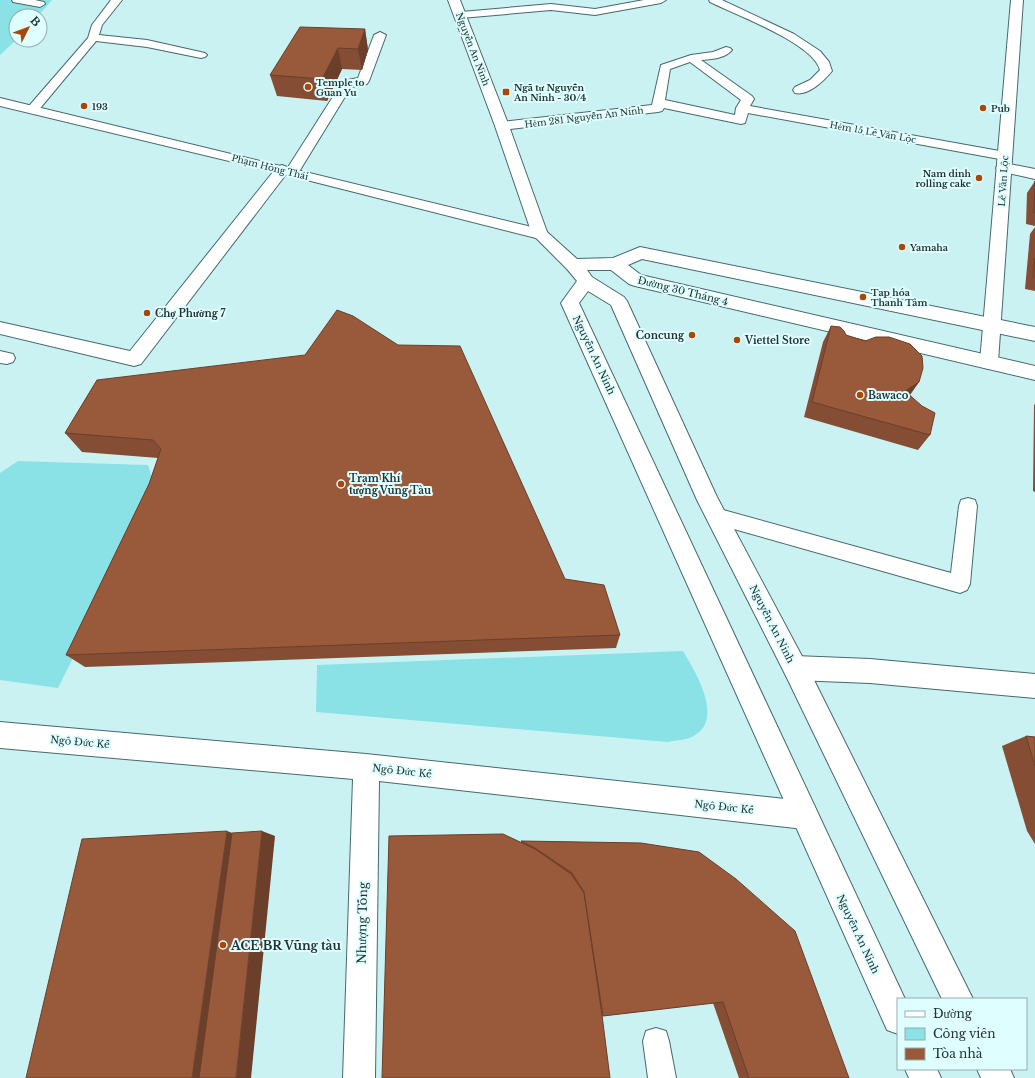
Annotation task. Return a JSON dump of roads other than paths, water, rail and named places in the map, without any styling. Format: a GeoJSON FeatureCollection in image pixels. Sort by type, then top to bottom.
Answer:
{"type":"FeatureCollection","features":[{"type":"Feature","properties":{"kind":"main road","name":"Nguyễn An Ninh"},"geometry":{"type":"LineString","coordinates":[[454,0],[502,126],[540,234]]}},
{"type":"Feature","properties":{"kind":"main road","name":"Lê Văn Lộc"},"geometry":{"type":"LineString","coordinates":[[990,362],[1017,0]]}},
{"type":"Feature","properties":{"kind":"main road","name":"Phạm Hồng Thái"},"geometry":{"type":"LineString","coordinates":[[0,102],[540,234]]}},
{"type":"Feature","properties":{"kind":"main road"},"geometry":{"type":"LineString","coordinates":[[1005,162],[1035,174]]}},
{"type":"Feature","properties":{"kind":"main road"},"geometry":{"type":"LineString","coordinates":[[0,328],[134,359],[287,171]]}},
{"type":"Feature","properties":{"kind":"main road"},"geometry":{"type":"LineString","coordinates":[[540,234],[579,273],[615,264],[640,253],[1035,334]]}},
{"type":"Feature","properties":{"kind":"main road","name":"Đường 30 Tháng 4"},"geometry":{"type":"LineString","coordinates":[[615,264],[635,280],[1035,373]]}},
{"type":"Feature","properties":{"kind":"main road","name":"Nguyễn An Ninh"},"geometry":{"type":"LineString","coordinates":[[897,1017],[570,303],[579,273],[618,302],[716,516],[794,668],[958,998]]}},
{"type":"Feature","properties":{"kind":"main road"},"geometry":{"type":"LineString","coordinates":[[794,668],[870,671],[1035,686]]}},
{"type":"Feature","properties":{"kind":"main road","name":"Ngô Đức Kế"},"geometry":{"type":"LineString","coordinates":[[0,734],[366,767],[804,815]]}},
{"type":"Feature","properties":{"kind":"main road","name":"Nhượng Tống"},"geometry":{"type":"LineString","coordinates":[[359,1078],[366,767]]}},
{"type":"Feature","properties":{"kind":"lane"},"geometry":{"type":"LineString","coordinates":[[17,0],[40,4]]}},
{"type":"Feature","properties":{"kind":"lane"},"geometry":{"type":"LineString","coordinates":[[33,109],[64,75],[93,38],[96,25],[117,0]]}},
{"type":"Feature","properties":{"kind":"lane"},"geometry":{"type":"LineString","coordinates":[[461,16],[551,7],[595,12],[661,0]]}},
{"type":"Feature","properties":{"kind":"lane"},"geometry":{"type":"LineString","coordinates":[[714,0],[777,30],[809,48],[818,55],[823,62],[826,71],[814,83],[799,90]]}},
{"type":"Feature","properties":{"kind":"lane"},"geometry":{"type":"LineString","coordinates":[[287,171],[347,84],[363,81],[380,35]]}},
{"type":"Feature","properties":{"kind":"lane"},"geometry":{"type":"LineString","coordinates":[[93,38],[113,39],[181,50],[201,55]]}},
{"type":"Feature","properties":{"kind":"lane"},"geometry":{"type":"LineString","coordinates":[[691,58],[748,98],[742,108],[741,120],[660,103],[666,66],[691,58],[716,55],[726,50]]}},
{"type":"Feature","properties":{"kind":"lane","name":"Hẻm 281 Nguyễn An Ninh"},"geometry":{"type":"LineString","coordinates":[[502,126],[658,108],[660,103]]}},
{"type":"Feature","properties":{"kind":"lane","name":"Hẻm 15 Lê Văn Lộc"},"geometry":{"type":"LineString","coordinates":[[742,108],[1005,162]]}},
{"type":"Feature","properties":{"kind":"lane"},"geometry":{"type":"LineString","coordinates":[[716,516],[960,584],[968,506]]}},
{"type":"Feature","properties":{"kind":"lane"},"geometry":{"type":"LineString","coordinates":[[656,1041],[662,1078]]}},
{"type":"Feature","properties":{"kind":"place","name":"Temple to Guan Yu"},"geometry":{"type":"Point","coordinates":[308,87]}},
{"type":"Feature","properties":{"kind":"place","name":"Ngã tư Nguyễn An Ninh - 30/4"},"geometry":{"type":"Point","coordinates":[506,92]}},
{"type":"Feature","properties":{"kind":"place","name":"193"},"geometry":{"type":"Point","coordinates":[84,106]}},
{"type":"Feature","properties":{"kind":"place","name":"Pub"},"geometry":{"type":"Point","coordinates":[983,108]}},
{"type":"Feature","properties":{"kind":"place","name":"Nam dinh rolling cake"},"geometry":{"type":"Point","coordinates":[979,178]}},
{"type":"Feature","properties":{"kind":"place","name":"Yamaha"},"geometry":{"type":"Point","coordinates":[902,247]}},
{"type":"Feature","properties":{"kind":"place","name":"Tạp hóa Thanh Tâm"},"geometry":{"type":"Point","coordinates":[863,297]}},
{"type":"Feature","properties":{"kind":"place","name":"Chợ Phường 7"},"geometry":{"type":"Point","coordinates":[147,313]}},
{"type":"Feature","properties":{"kind":"place","name":"Concung"},"geometry":{"type":"Point","coordinates":[692,335]}},
{"type":"Feature","properties":{"kind":"place","name":"Viettel Store"},"geometry":{"type":"Point","coordinates":[737,340]}},
{"type":"Feature","properties":{"kind":"place","name":"Bawaco"},"geometry":{"type":"Point","coordinates":[860,395]}},
{"type":"Feature","properties":{"kind":"place","name":"Trạm Khí tượng Vũng Tàu"},"geometry":{"type":"Point","coordinates":[341,484]}},
{"type":"Feature","properties":{"kind":"place","name":"ACE BR Vũng tàu"},"geometry":{"type":"Point","coordinates":[223,945]}}]}
